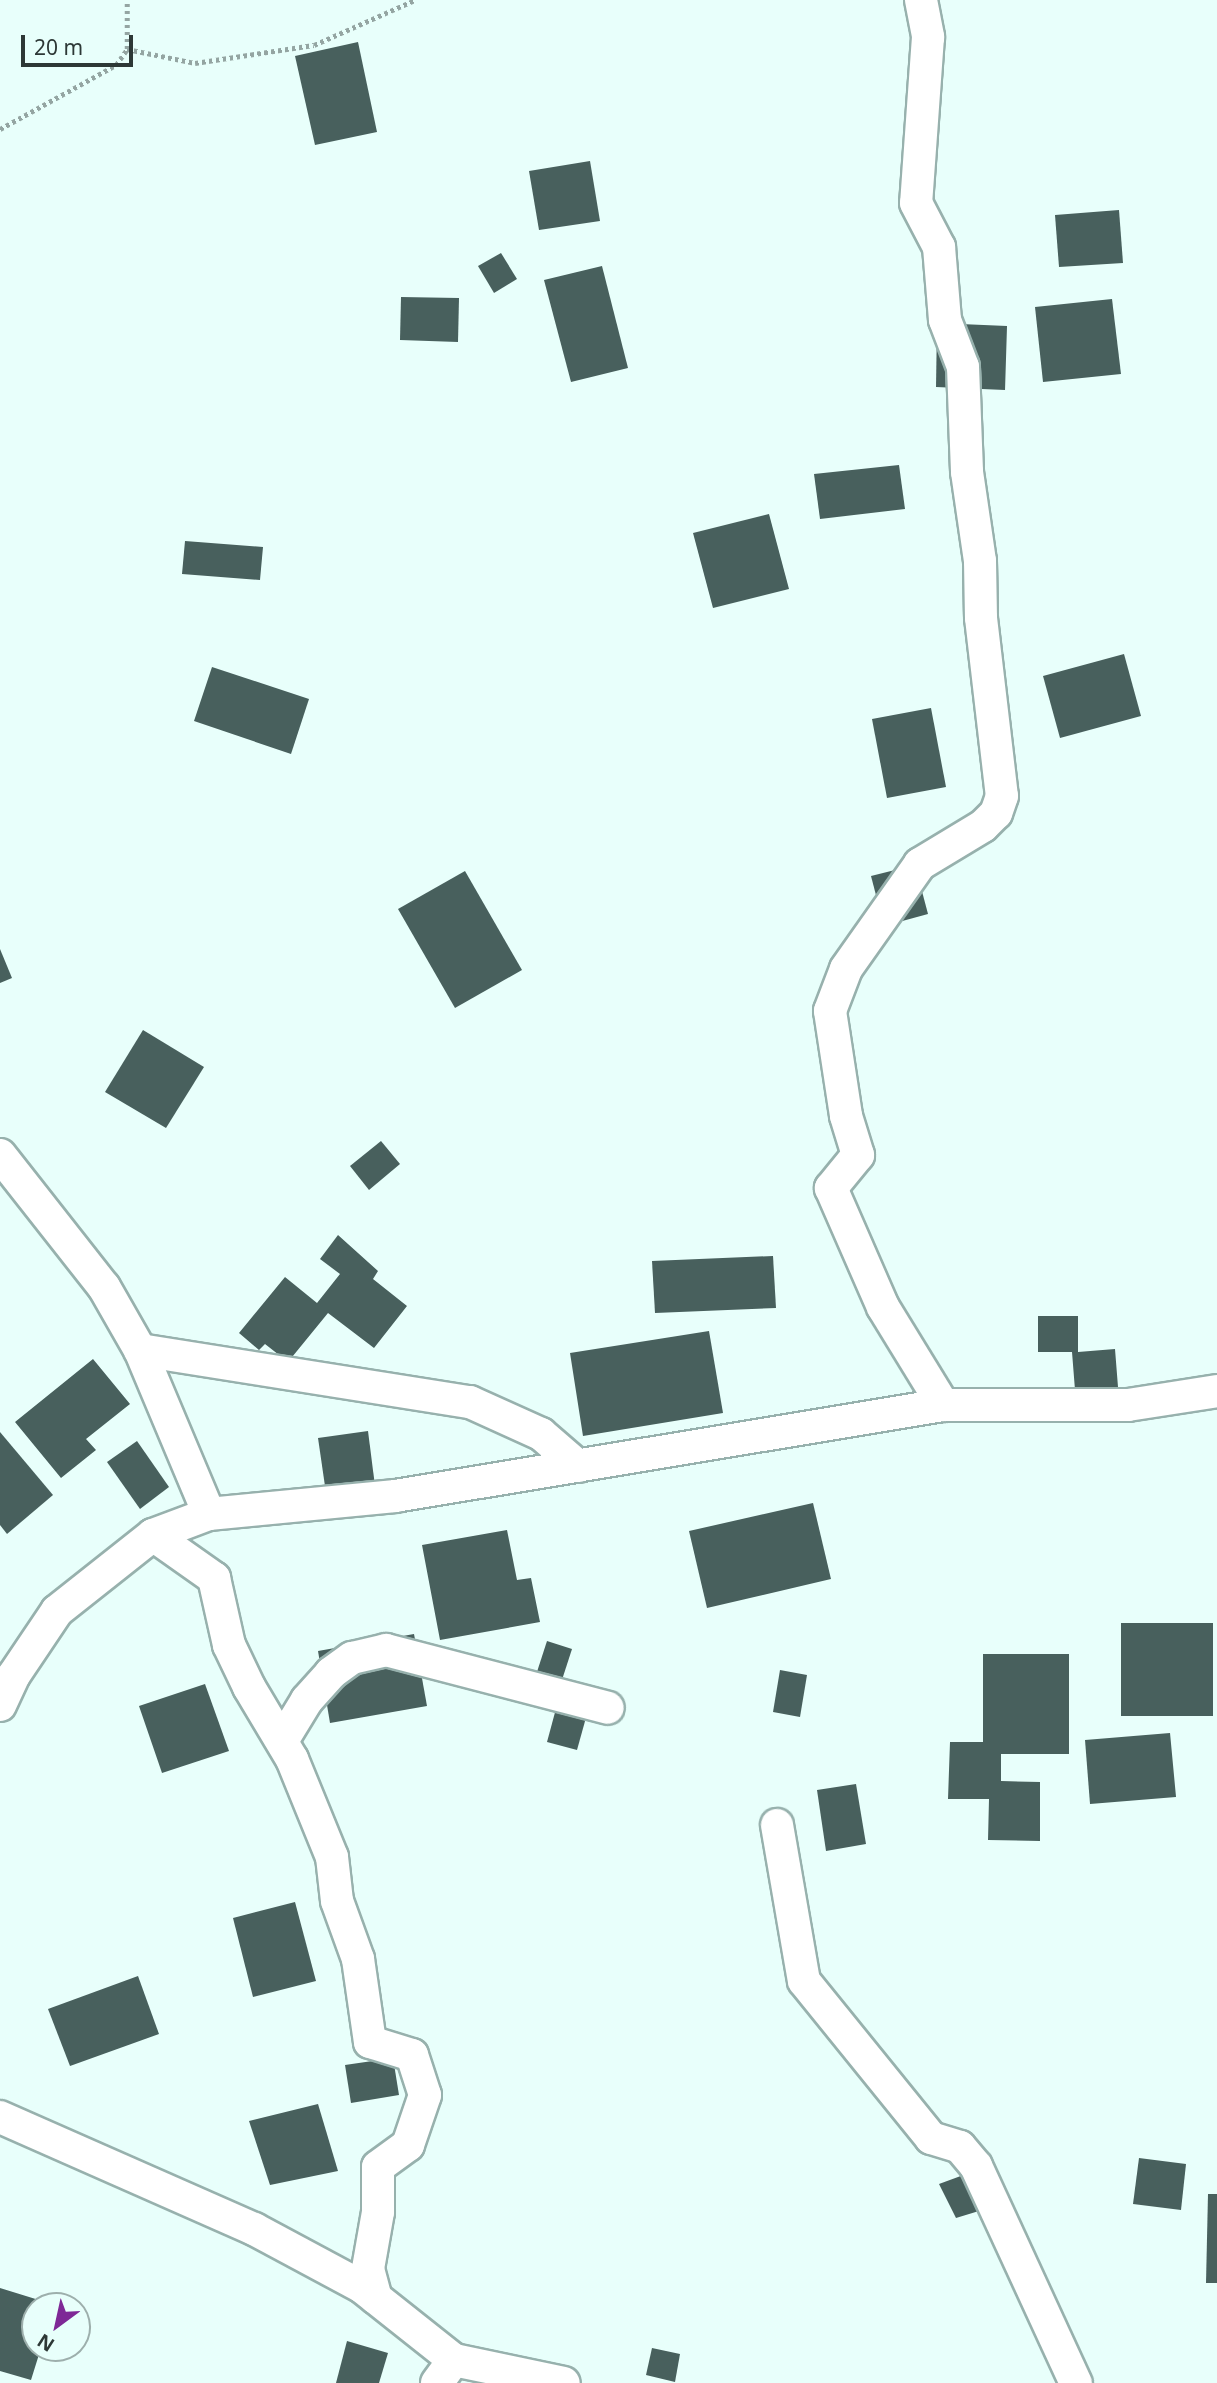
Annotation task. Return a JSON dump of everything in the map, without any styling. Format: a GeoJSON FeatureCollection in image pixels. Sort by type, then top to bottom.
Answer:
{"type":"FeatureCollection","features":[{"type":"Feature","properties":{"kind":"street"},"geometry":{"type":"LineString","coordinates":[[921,0],[928,37],[916,203],[939,247],[945,320],[962,367],[967,472],[980,561],[981,618],[1002,796],[996,813],[983,826],[920,864],[846,969],[830,1011],[846,1116],[858,1155],[831,1188],[883,1307],[943,1405]]}},
{"type":"Feature","properties":{"kind":"street"},"geometry":{"type":"LineString","coordinates":[[0,1154],[104,1287],[140,1350],[209,1514]]}},
{"type":"Feature","properties":{"kind":"street"},"geometry":{"type":"LineString","coordinates":[[140,1350],[470,1402],[541,1434],[578,1466]]}},
{"type":"Feature","properties":{"kind":"street"},"geometry":{"type":"LineString","coordinates":[[0,1706],[14,1675],[57,1611],[153,1535],[209,1514],[395,1496],[943,1405],[1128,1405],[1217,1391]]}},
{"type":"Feature","properties":{"kind":"street"},"geometry":{"type":"LineString","coordinates":[[153,1535],[214,1578],[229,1645],[282,1741],[332,1857],[337,1901],[358,1959],[370,2042],[412,2055],[425,2095],[408,2145],[378,2167],[378,2212],[368,2269],[376,2298]]}},
{"type":"Feature","properties":{"kind":"street"},"geometry":{"type":"LineString","coordinates":[[282,1741],[307,1700],[331,1673],[352,1658],[386,1650],[608,1708]]}},
{"type":"Feature","properties":{"kind":"street"},"geometry":{"type":"LineString","coordinates":[[777,1825],[804,1981],[931,2138],[960,2147],[976,2166],[1076,2383]]}},
{"type":"Feature","properties":{"kind":"street"},"geometry":{"type":"LineString","coordinates":[[0,2118],[254,2229],[376,2298],[446,2371],[564,2383]]}},
{"type":"Feature","properties":{"kind":"path"},"geometry":{"type":"LineString","coordinates":[[0,129],[116,65],[127,49],[127,0]]}},
{"type":"Feature","properties":{"kind":"path"},"geometry":{"type":"LineString","coordinates":[[127,49],[195,63],[314,45],[415,0]]}},
{"type":"Feature","properties":{"kind":"building"},"geometry":{"type":"Polygon","coordinates":[[[358,42],[377,132],[315,145],[295,56],[358,42]]]}},
{"type":"Feature","properties":{"kind":"building"},"geometry":{"type":"Polygon","coordinates":[[[590,161],[600,221],[539,230],[529,171],[590,161]]]}},
{"type":"Feature","properties":{"kind":"building"},"geometry":{"type":"Polygon","coordinates":[[[1119,210],[1123,263],[1059,267],[1055,215],[1119,210]]]}},
{"type":"Feature","properties":{"kind":"building"},"geometry":{"type":"Polygon","coordinates":[[[501,253],[517,279],[494,293],[478,266],[501,253]]]}},
{"type":"Feature","properties":{"kind":"building"},"geometry":{"type":"Polygon","coordinates":[[[602,266],[628,368],[571,382],[544,280],[602,266]]]}},
{"type":"Feature","properties":{"kind":"building"},"geometry":{"type":"Polygon","coordinates":[[[401,297],[459,298],[458,342],[400,340],[401,297]]]}},
{"type":"Feature","properties":{"kind":"building"},"geometry":{"type":"Polygon","coordinates":[[[1112,299],[1121,374],[1043,382],[1035,307],[1112,299]]]}},
{"type":"Feature","properties":{"kind":"building"},"geometry":{"type":"Polygon","coordinates":[[[937,323],[1007,326],[1005,390],[936,387],[937,323]]]}},
{"type":"Feature","properties":{"kind":"building"},"geometry":{"type":"Polygon","coordinates":[[[899,465],[905,509],[820,519],[814,474],[899,465]]]}},
{"type":"Feature","properties":{"kind":"building"},"geometry":{"type":"Polygon","coordinates":[[[769,514],[789,589],[713,608],[693,533],[769,514]]]}},
{"type":"Feature","properties":{"kind":"building"},"geometry":{"type":"Polygon","coordinates":[[[185,541],[263,547],[260,580],[182,574],[185,541]]]}},
{"type":"Feature","properties":{"kind":"building"},"geometry":{"type":"Polygon","coordinates":[[[1124,654],[1141,716],[1060,738],[1043,676],[1124,654]]]}},
{"type":"Feature","properties":{"kind":"building"},"geometry":{"type":"Polygon","coordinates":[[[212,667],[309,699],[291,754],[194,721],[212,667]]]}},
{"type":"Feature","properties":{"kind":"building"},"geometry":{"type":"Polygon","coordinates":[[[931,708],[946,787],[887,798],[872,719],[931,708]]]}},
{"type":"Feature","properties":{"kind":"building"},"geometry":{"type":"Polygon","coordinates":[[[915,865],[928,914],[884,926],[871,876],[915,865]]]}},
{"type":"Feature","properties":{"kind":"building"},"geometry":{"type":"Polygon","coordinates":[[[465,871],[522,970],[455,1008],[398,909],[465,871]]]}},
{"type":"Feature","properties":{"kind":"building"},"geometry":{"type":"Polygon","coordinates":[[[0,949],[12,978],[0,983],[0,949]]]}},
{"type":"Feature","properties":{"kind":"building"},"geometry":{"type":"Polygon","coordinates":[[[143,1030],[204,1067],[166,1128],[105,1092],[143,1030]]]}},
{"type":"Feature","properties":{"kind":"building"},"geometry":{"type":"Polygon","coordinates":[[[381,1141],[400,1164],[369,1190],[350,1166],[381,1141]]]}},
{"type":"Feature","properties":{"kind":"building"},"geometry":{"type":"Polygon","coordinates":[[[338,1235],[378,1271],[373,1279],[407,1306],[374,1348],[328,1313],[288,1362],[265,1344],[259,1350],[239,1333],[285,1277],[317,1303],[340,1274],[320,1259],[338,1235]]]}},
{"type":"Feature","properties":{"kind":"building"},"geometry":{"type":"Polygon","coordinates":[[[773,1256],[776,1308],[655,1313],[652,1261],[773,1256]]]}},
{"type":"Feature","properties":{"kind":"building"},"geometry":{"type":"Polygon","coordinates":[[[1038,1316],[1078,1316],[1078,1352],[1115,1349],[1118,1387],[1075,1390],[1072,1352],[1038,1352],[1038,1316]]]}},
{"type":"Feature","properties":{"kind":"building"},"geometry":{"type":"Polygon","coordinates":[[[709,1331],[723,1413],[583,1436],[570,1353],[709,1331]]]}},
{"type":"Feature","properties":{"kind":"building"},"geometry":{"type":"Polygon","coordinates":[[[93,1359],[130,1404],[86,1439],[96,1450],[61,1478],[15,1422],[93,1359]]]}},
{"type":"Feature","properties":{"kind":"building"},"geometry":{"type":"Polygon","coordinates":[[[368,1431],[375,1486],[326,1493],[318,1438],[368,1431]]]}},
{"type":"Feature","properties":{"kind":"building"},"geometry":{"type":"Polygon","coordinates":[[[0,1432],[53,1495],[7,1534],[0,1525],[0,1432]]]}},
{"type":"Feature","properties":{"kind":"building"},"geometry":{"type":"Polygon","coordinates":[[[137,1441],[169,1487],[140,1509],[107,1462],[137,1441]]]}},
{"type":"Feature","properties":{"kind":"building"},"geometry":{"type":"Polygon","coordinates":[[[813,1503],[831,1579],[707,1608],[689,1531],[813,1503]]]}},
{"type":"Feature","properties":{"kind":"building"},"geometry":{"type":"Polygon","coordinates":[[[507,1530],[517,1580],[531,1578],[540,1622],[440,1640],[422,1545],[507,1530]]]}},
{"type":"Feature","properties":{"kind":"building"},"geometry":{"type":"Polygon","coordinates":[[[1121,1623],[1213,1623],[1213,1716],[1121,1716],[1121,1623]]]}},
{"type":"Feature","properties":{"kind":"building"},"geometry":{"type":"Polygon","coordinates":[[[414,1634],[427,1706],[330,1723],[318,1651],[414,1634]]]}},
{"type":"Feature","properties":{"kind":"building"},"geometry":{"type":"Polygon","coordinates":[[[547,1641],[572,1649],[560,1686],[535,1678],[547,1641]]]}},
{"type":"Feature","properties":{"kind":"building"},"geometry":{"type":"Polygon","coordinates":[[[983,1654],[1069,1654],[1069,1754],[1001,1754],[1001,1781],[1040,1782],[1040,1841],[988,1840],[989,1799],[948,1799],[950,1742],[983,1742],[983,1654]]]}},
{"type":"Feature","properties":{"kind":"building"},"geometry":{"type":"Polygon","coordinates":[[[780,1670],[807,1675],[800,1717],[773,1712],[780,1670]]]}},
{"type":"Feature","properties":{"kind":"building"},"geometry":{"type":"Polygon","coordinates":[[[205,1684],[229,1751],[162,1773],[139,1706],[205,1684]]]}},
{"type":"Feature","properties":{"kind":"building"},"geometry":{"type":"Polygon","coordinates":[[[557,1705],[587,1714],[577,1750],[547,1742],[557,1705]]]}},
{"type":"Feature","properties":{"kind":"building"},"geometry":{"type":"Polygon","coordinates":[[[1170,1733],[1176,1797],[1090,1804],[1085,1740],[1170,1733]]]}},
{"type":"Feature","properties":{"kind":"building"},"geometry":{"type":"Polygon","coordinates":[[[856,1784],[866,1844],[826,1851],[817,1790],[856,1784]]]}},
{"type":"Feature","properties":{"kind":"building"},"geometry":{"type":"Polygon","coordinates":[[[295,1902],[316,1981],[253,1997],[233,1918],[295,1902]]]}},
{"type":"Feature","properties":{"kind":"building"},"geometry":{"type":"Polygon","coordinates":[[[138,1976],[159,2034],[70,2066],[48,2009],[138,1976]]]}},
{"type":"Feature","properties":{"kind":"building"},"geometry":{"type":"Polygon","coordinates":[[[393,2058],[399,2095],[351,2103],[345,2065],[393,2058]]]}},
{"type":"Feature","properties":{"kind":"building"},"geometry":{"type":"Polygon","coordinates":[[[318,2104],[338,2171],[270,2185],[249,2121],[318,2104]]]}},
{"type":"Feature","properties":{"kind":"building"},"geometry":{"type":"Polygon","coordinates":[[[1139,2158],[1186,2164],[1181,2210],[1133,2204],[1139,2158]]]}},
{"type":"Feature","properties":{"kind":"building"},"geometry":{"type":"Polygon","coordinates":[[[977,2170],[992,2207],[956,2218],[939,2184],[977,2170]]]}},
{"type":"Feature","properties":{"kind":"building"},"geometry":{"type":"Polygon","coordinates":[[[1208,2194],[1217,2194],[1217,2283],[1206,2283],[1208,2194]]]}},
{"type":"Feature","properties":{"kind":"building"},"geometry":{"type":"Polygon","coordinates":[[[0,2288],[21,2294],[21,2362],[37,2362],[31,2380],[0,2371],[0,2288]]]}},
{"type":"Feature","properties":{"kind":"building"},"geometry":{"type":"Polygon","coordinates":[[[347,2341],[388,2353],[379,2383],[336,2383],[347,2341]]]}},
{"type":"Feature","properties":{"kind":"building"},"geometry":{"type":"Polygon","coordinates":[[[652,2348],[680,2354],[675,2382],[646,2375],[652,2348]]]}}]}
